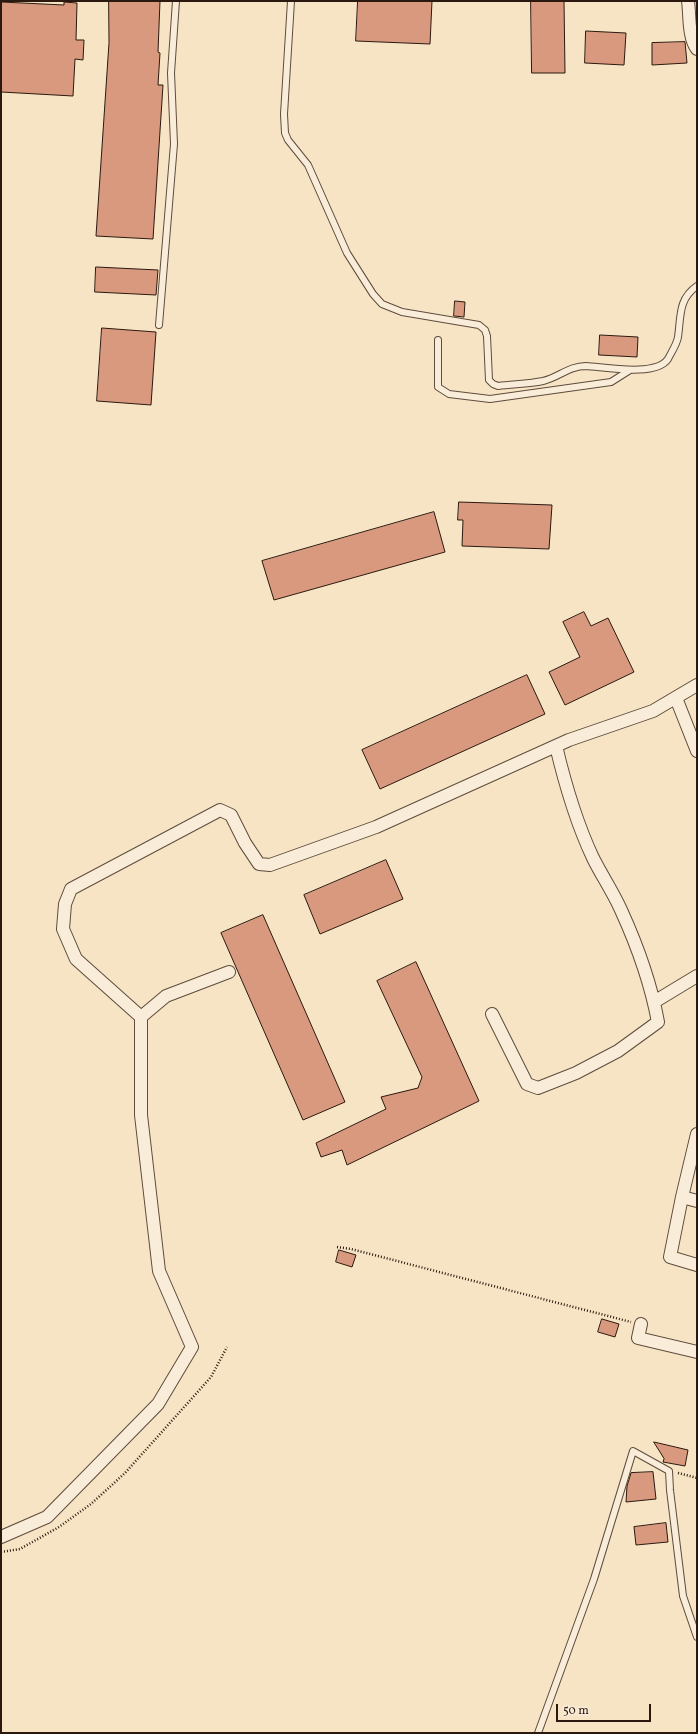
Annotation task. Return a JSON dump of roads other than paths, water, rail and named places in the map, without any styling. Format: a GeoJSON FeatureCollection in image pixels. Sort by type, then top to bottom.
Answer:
{"type":"FeatureCollection","features":[{"type":"Feature","properties":{"kind":"street"},"geometry":{"type":"LineString","coordinates":[[688,1],[694,46],[697,49]]}},
{"type":"Feature","properties":{"kind":"street"},"geometry":{"type":"LineString","coordinates":[[1,1536],[47,1517],[158,1404],[192,1347],[159,1271],[141,1115],[141,1017],[76,958],[62,929],[65,904],[71,890],[220,810],[231,815],[245,843],[259,864],[270,865],[376,827],[556,746],[654,711],[697,685]]}},
{"type":"Feature","properties":{"kind":"street"},"geometry":{"type":"LineString","coordinates":[[676,698],[697,751]]}},
{"type":"Feature","properties":{"kind":"street"},"geometry":{"type":"LineString","coordinates":[[492,1014],[527,1084],[538,1088],[576,1073],[618,1051],[658,1022],[654,1002],[638,953],[620,909],[593,858],[565,782],[556,746]]}},
{"type":"Feature","properties":{"kind":"street"},"geometry":{"type":"LineString","coordinates":[[141,1017],[166,996],[229,972]]}},
{"type":"Feature","properties":{"kind":"street"},"geometry":{"type":"LineString","coordinates":[[654,1002],[697,976]]}},
{"type":"Feature","properties":{"kind":"street"},"geometry":{"type":"LineString","coordinates":[[697,1134],[670,1257],[697,1265]]}},
{"type":"Feature","properties":{"kind":"street"},"geometry":{"type":"LineString","coordinates":[[682,1197],[697,1201]]}},
{"type":"Feature","properties":{"kind":"street"},"geometry":{"type":"LineString","coordinates":[[641,1324],[638,1338],[697,1352]]}},
{"type":"Feature","properties":{"kind":"lane"},"geometry":{"type":"LineString","coordinates":[[159,325],[174,144],[171,73],[176,1]]}},
{"type":"Feature","properties":{"kind":"lane"},"geometry":{"type":"LineString","coordinates":[[291,1],[284,114],[285,133],[288,140],[308,165],[347,253],[373,294],[382,304],[402,312],[479,325],[487,336],[489,380],[493,384],[498,386],[543,381],[555,378],[575,366],[630,370],[657,367],[667,360],[678,339],[679,312],[689,291],[697,286]]}},
{"type":"Feature","properties":{"kind":"lane"},"geometry":{"type":"LineString","coordinates":[[438,340],[438,387],[448,394],[490,400],[611,382],[630,370]]}},
{"type":"Feature","properties":{"kind":"lane"},"geometry":{"type":"LineString","coordinates":[[538,1733],[594,1579],[632,1451],[669,1471],[683,1596],[697,1637]]}}]}
